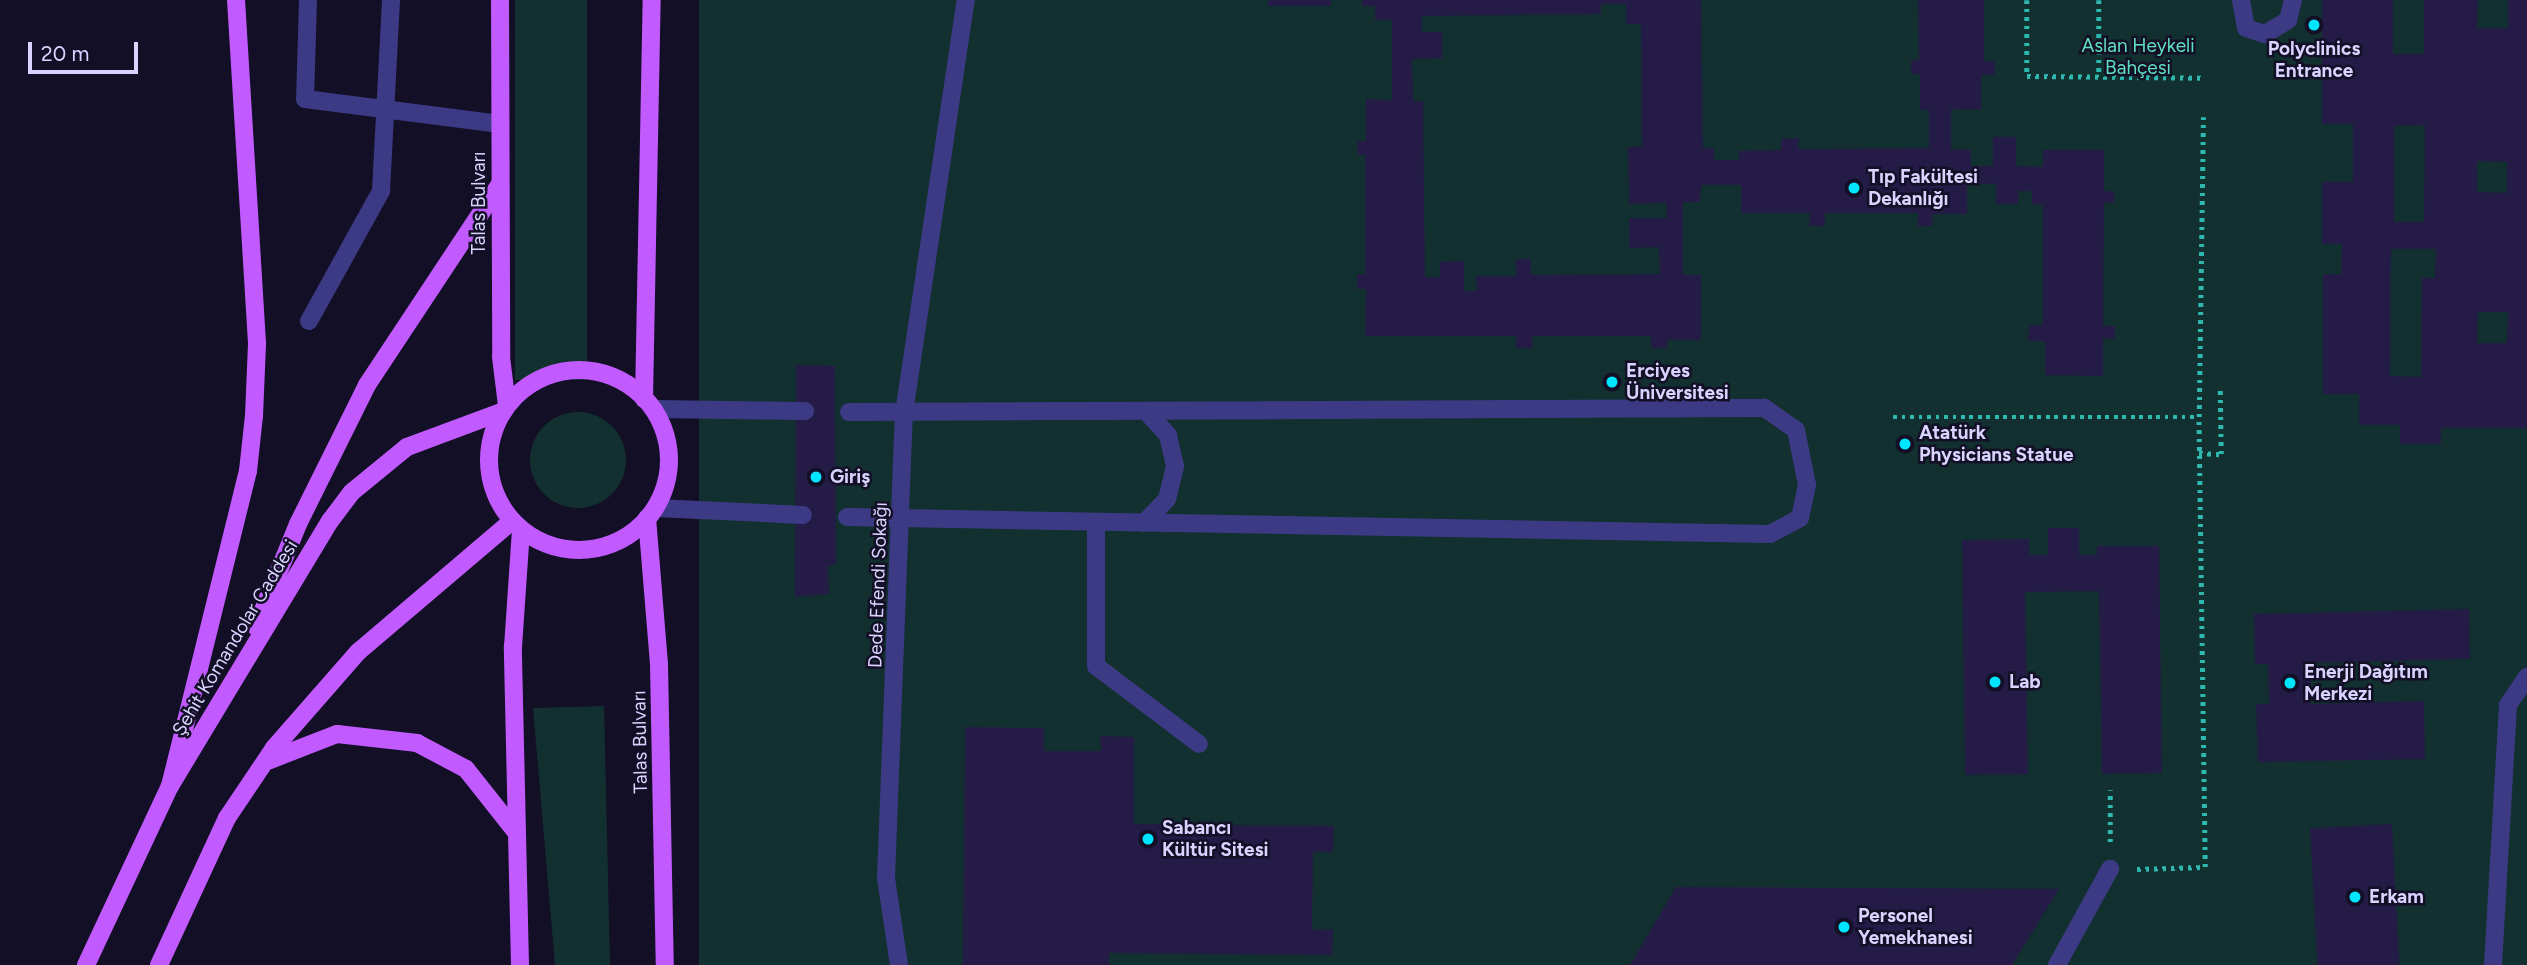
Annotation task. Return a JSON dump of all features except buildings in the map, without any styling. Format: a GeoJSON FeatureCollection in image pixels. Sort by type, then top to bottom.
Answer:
{"type":"FeatureCollection","features":[{"type":"Feature","properties":{"kind":"main road"},"geometry":{"type":"LineString","coordinates":[[170,786],[248,471],[254,416],[257,343],[236,0]]}},
{"type":"Feature","properties":{"kind":"main road","name":"Talas Bulvarı"},"geometry":{"type":"LineString","coordinates":[[500,0],[504,409]]}},
{"type":"Feature","properties":{"kind":"main road"},"geometry":{"type":"LineString","coordinates":[[649,404],[614,377],[564,370],[539,378],[504,409],[488,461],[492,487],[517,525],[543,543],[593,550],[618,542],[652,513],[669,458],[649,404],[652,0]]}},
{"type":"Feature","properties":{"kind":"main road"},"geometry":{"type":"LineString","coordinates":[[240,668],[298,524],[368,385],[500,184]]}},
{"type":"Feature","properties":{"kind":"main road","name":"Şehit Komandolar Caddesi"},"geometry":{"type":"LineString","coordinates":[[86,965],[170,786],[240,668],[352,492],[407,447],[504,409]]}},
{"type":"Feature","properties":{"kind":"main road","name":"Talas Bulvarı"},"geometry":{"type":"LineString","coordinates":[[652,513],[659,665],[665,965]]}},
{"type":"Feature","properties":{"kind":"main road"},"geometry":{"type":"LineString","coordinates":[[159,965],[227,818],[264,763],[358,652],[517,525]]}},
{"type":"Feature","properties":{"kind":"main road"},"geometry":{"type":"LineString","coordinates":[[517,525],[513,647],[520,965]]}},
{"type":"Feature","properties":{"kind":"main road"},"geometry":{"type":"LineString","coordinates":[[264,763],[337,734],[417,743],[486,788],[517,834]]}},
{"type":"Feature","properties":{"kind":"lane"},"geometry":{"type":"LineString","coordinates":[[308,0],[305,99],[500,124]]}},
{"type":"Feature","properties":{"kind":"lane"},"geometry":{"type":"LineString","coordinates":[[309,321],[381,191],[391,0]]}},
{"type":"Feature","properties":{"kind":"lane","name":"Dede Efendi Sokağı"},"geometry":{"type":"LineString","coordinates":[[899,965],[886,878],[902,520],[904,412],[966,0]]}},
{"type":"Feature","properties":{"kind":"lane"},"geometry":{"type":"LineString","coordinates":[[2241,0],[2246,28],[2265,34],[2288,20],[2293,0]]}},
{"type":"Feature","properties":{"kind":"lane"},"geometry":{"type":"LineString","coordinates":[[649,404],[805,411]]}},
{"type":"Feature","properties":{"kind":"lane"},"geometry":{"type":"LineString","coordinates":[[847,517],[1770,534],[1800,518],[1807,485],[1796,430],[1764,408],[849,412]]}},
{"type":"Feature","properties":{"kind":"lane"},"geometry":{"type":"LineString","coordinates":[[1144,523],[1167,499],[1175,466],[1168,435],[1146,411]]}},
{"type":"Feature","properties":{"kind":"lane"},"geometry":{"type":"LineString","coordinates":[[652,513],[803,515]]}},
{"type":"Feature","properties":{"kind":"lane"},"geometry":{"type":"LineString","coordinates":[[1096,522],[1096,666],[1199,744]]}},
{"type":"Feature","properties":{"kind":"lane"},"geometry":{"type":"LineString","coordinates":[[2493,965],[2508,705],[2527,677]]}},
{"type":"Feature","properties":{"kind":"lane"},"geometry":{"type":"LineString","coordinates":[[2057,965],[2110,869]]}},
{"type":"Feature","properties":{"kind":"path"},"geometry":{"type":"LineString","coordinates":[[2027,0],[2027,76],[2204,78]]}},
{"type":"Feature","properties":{"kind":"path"},"geometry":{"type":"LineString","coordinates":[[2099,0],[2099,76]]}},
{"type":"Feature","properties":{"kind":"path"},"geometry":{"type":"LineString","coordinates":[[2110,790],[2110,869],[2205,867],[2199,453],[2203,117]]}},
{"type":"Feature","properties":{"kind":"path"},"geometry":{"type":"LineString","coordinates":[[2199,453],[2221,454],[2220,390]]}},
{"type":"Feature","properties":{"kind":"path"},"geometry":{"type":"LineString","coordinates":[[1893,417],[2199,417]]}},
{"type":"Feature","properties":{"kind":"green space"},"geometry":{"type":"Polygon","coordinates":[[[515,0],[587,0],[587,380],[515,380],[515,0]]]}},
{"type":"Feature","properties":{"kind":"green space","name":"Erciyes Üniversitesi"},"geometry":{"type":"Polygon","coordinates":[[[699,0],[2527,0],[2527,965],[699,965],[699,0]]]}},
{"type":"Feature","properties":{"kind":"green space"},"geometry":{"type":"Polygon","coordinates":[[[578,412],[596,416],[612,426],[622,442],[626,460],[622,478],[612,494],[596,504],[578,508],[560,504],[544,494],[534,478],[530,460],[534,442],[544,426],[560,416],[578,412]]]}},
{"type":"Feature","properties":{"kind":"green space"},"geometry":{"type":"Polygon","coordinates":[[[604,706],[610,965],[555,965],[533,708],[604,706]]]}},
{"type":"Feature","properties":{"kind":"place","name":"Polyclinics Entrance"},"geometry":{"type":"Point","coordinates":[2314,25]}},
{"type":"Feature","properties":{"kind":"place","name":"Tıp Fakültesi Dekanlığı"},"geometry":{"type":"Point","coordinates":[1854,188]}},
{"type":"Feature","properties":{"kind":"place","name":"Erciyes Üniversitesi"},"geometry":{"type":"Point","coordinates":[1612,382]}},
{"type":"Feature","properties":{"kind":"place","name":"Atatürk Physicians Statue"},"geometry":{"type":"Point","coordinates":[1905,444]}},
{"type":"Feature","properties":{"kind":"place","name":"Giriş"},"geometry":{"type":"Point","coordinates":[816,477]}},
{"type":"Feature","properties":{"kind":"place","name":"Lab"},"geometry":{"type":"Point","coordinates":[1995,682]}},
{"type":"Feature","properties":{"kind":"place","name":"Enerji Dağıtım Merkezi"},"geometry":{"type":"Point","coordinates":[2290,683]}},
{"type":"Feature","properties":{"kind":"place","name":"Sabancı Kültür Sitesi"},"geometry":{"type":"Point","coordinates":[1148,839]}},
{"type":"Feature","properties":{"kind":"place","name":"Erkam"},"geometry":{"type":"Point","coordinates":[2355,897]}},
{"type":"Feature","properties":{"kind":"place","name":"Personel Yemekhanesi"},"geometry":{"type":"Point","coordinates":[1844,927]}},
{"type":"Feature","properties":{"kind":"park label","name":"Aslan Heykeli Bahçesi"},"geometry":{"type":"Point","coordinates":[2138,57]}}]}
